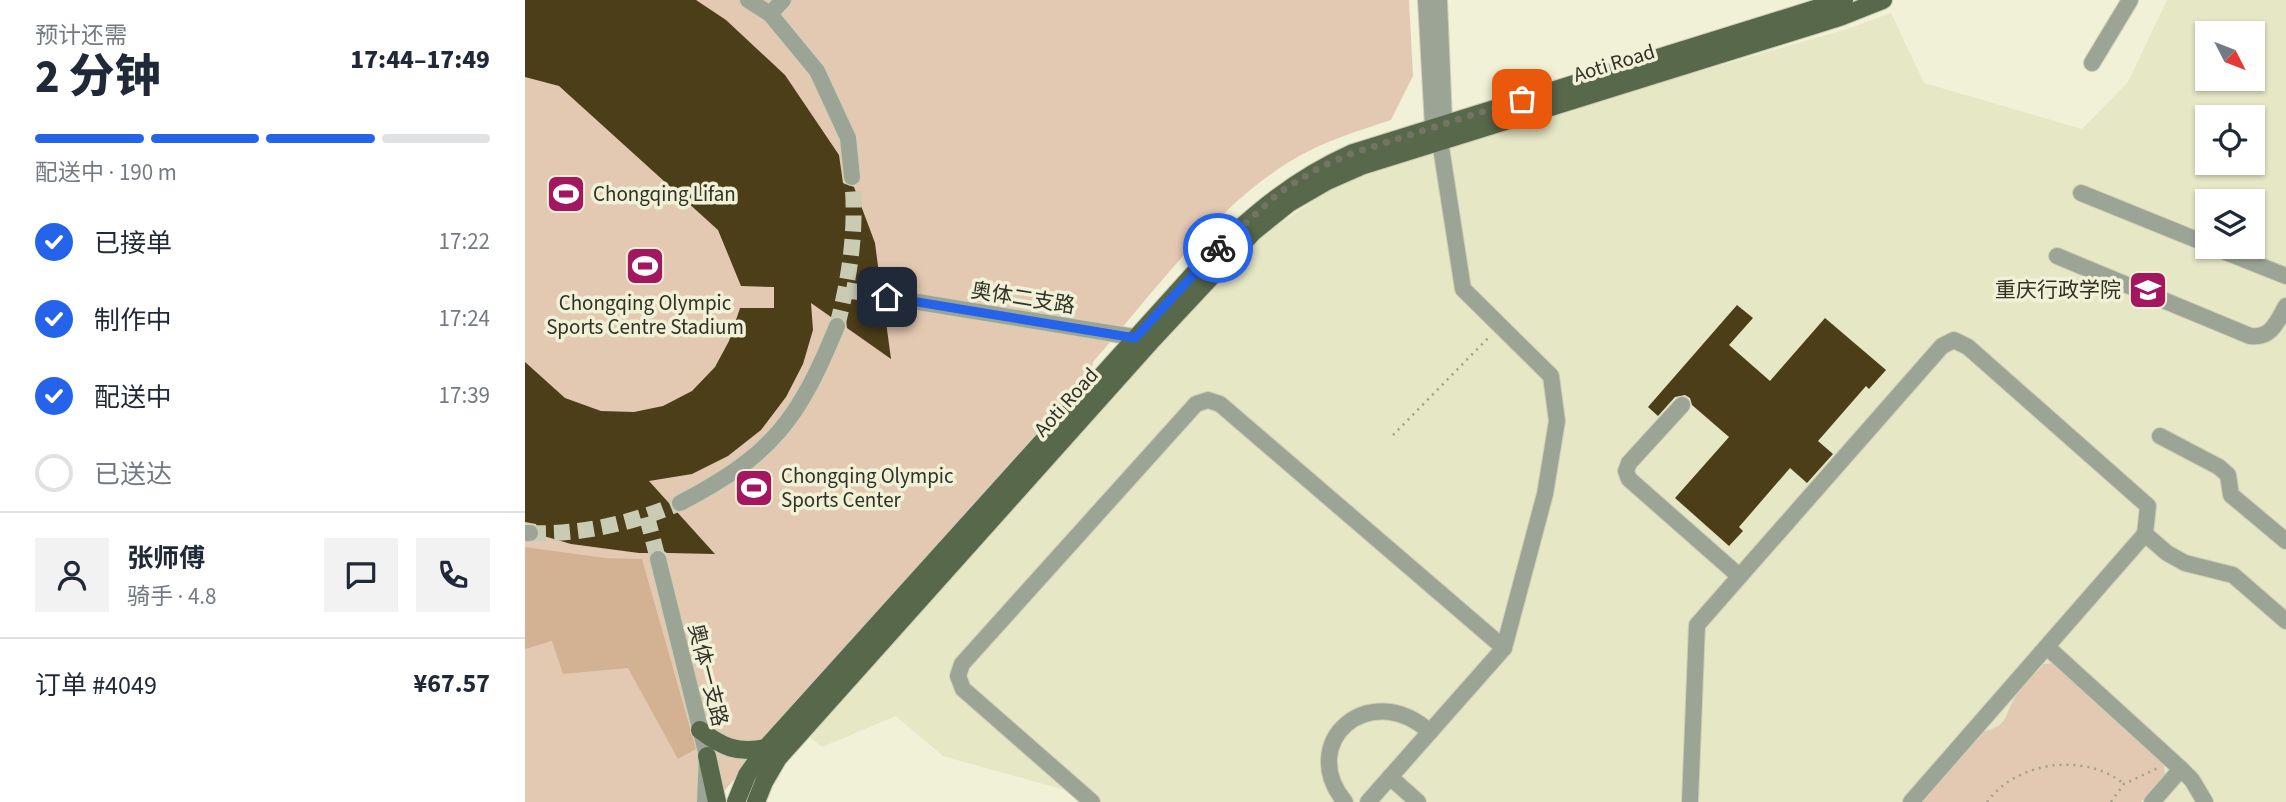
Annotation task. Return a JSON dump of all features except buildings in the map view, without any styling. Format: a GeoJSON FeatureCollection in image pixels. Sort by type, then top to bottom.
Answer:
{"type":"FeatureCollection","features":[{"type":"Feature","properties":{"kind":"main road","name":"Aoti Road"},"geometry":{"type":"LineString","coordinates":[[1439,130],[1844,0]]}},
{"type":"Feature","properties":{"kind":"main road","name":"Aoti Road"},"geometry":{"type":"LineString","coordinates":[[756,802],[778,758],[1143,339],[1209,257],[1280,192],[1320,167],[1353,153],[1840,17],[1883,0]]}},
{"type":"Feature","properties":{"kind":"main road","name":"Aoti Road"},"geometry":{"type":"LineString","coordinates":[[736,802],[747,775],[766,748],[1143,339]]}},
{"type":"Feature","properties":{"kind":"main road"},"geometry":{"type":"LineString","coordinates":[[700,730],[733,750],[748,752],[766,748]]}},
{"type":"Feature","properties":{"kind":"main road"},"geometry":{"type":"LineString","coordinates":[[707,756],[717,802]]}},
{"type":"Feature","properties":{"kind":"street"},"geometry":{"type":"LineString","coordinates":[[748,0],[770,14],[817,71],[848,138],[852,177]]}},
{"type":"Feature","properties":{"kind":"street"},"geometry":{"type":"LineString","coordinates":[[770,14],[783,0]]}},
{"type":"Feature","properties":{"kind":"street"},"geometry":{"type":"LineString","coordinates":[[1368,802],[1504,648],[1545,494],[1557,421],[1551,376],[1463,289],[1439,130],[1426,0]]}},
{"type":"Feature","properties":{"kind":"street"},"geometry":{"type":"LineString","coordinates":[[1439,0],[1439,130]]}},
{"type":"Feature","properties":{"kind":"street"},"geometry":{"type":"LineString","coordinates":[[2092,63],[2130,0]]}},
{"type":"Feature","properties":{"kind":"street"},"geometry":{"type":"LineString","coordinates":[[2081,193],[2195,239]]}},
{"type":"Feature","properties":{"kind":"street"},"geometry":{"type":"LineString","coordinates":[[2057,256],[2250,336],[2258,337],[2274,329],[2286,306]]}},
{"type":"Feature","properties":{"kind":"street"},"geometry":{"type":"LineString","coordinates":[[2243,259],[2286,276]]}},
{"type":"Feature","properties":{"kind":"street","name":"奥体二支路"},"geometry":{"type":"LineString","coordinates":[[887,297],[1143,339]]}},
{"type":"Feature","properties":{"kind":"street"},"geometry":{"type":"LineString","coordinates":[[680,503],[731,474],[759,453],[790,421],[810,388],[837,326]]}},
{"type":"Feature","properties":{"kind":"street"},"geometry":{"type":"LineString","coordinates":[[1690,802],[1697,625],[1738,575],[1942,346],[1954,340],[1968,347],[2148,506],[2145,534],[1911,802]]}},
{"type":"Feature","properties":{"kind":"street"},"geometry":{"type":"LineString","coordinates":[[1092,802],[963,689],[958,676],[962,664],[1196,404],[1208,400],[1220,404],[1504,648]]}},
{"type":"Feature","properties":{"kind":"street"},"geometry":{"type":"LineString","coordinates":[[1682,405],[1629,463],[1626,471],[1629,479],[1738,575]]}},
{"type":"Feature","properties":{"kind":"street"},"geometry":{"type":"LineString","coordinates":[[2159,436],[2220,467],[2228,475],[2231,495],[2286,541]]}},
{"type":"Feature","properties":{"kind":"street"},"geometry":{"type":"LineString","coordinates":[[2145,534],[2167,553],[2185,563],[2233,575],[2286,621]]}},
{"type":"Feature","properties":{"kind":"street","name":"奥体一支路"},"geometry":{"type":"LineString","coordinates":[[658,559],[707,756],[705,802]]}},
{"type":"Feature","properties":{"kind":"street"},"geometry":{"type":"LineString","coordinates":[[2047,647],[2177,765],[2192,780],[2205,802]]}},
{"type":"Feature","properties":{"kind":"street"},"geometry":{"type":"LineString","coordinates":[[1345,802],[1336,791],[1330,775],[1329,758],[1334,741],[1343,727],[1365,713],[1391,710],[1407,715],[1430,732]]}},
{"type":"Feature","properties":{"kind":"street"},"geometry":{"type":"LineString","coordinates":[[2153,802],[2177,765]]}},
{"type":"Feature","properties":{"kind":"street"},"geometry":{"type":"LineString","coordinates":[[1390,777],[1418,802]]}},
{"type":"Feature","properties":{"kind":"path"},"geometry":{"type":"LineString","coordinates":[[1393,435],[1501,325]]}},
{"type":"Feature","properties":{"kind":"path"},"geometry":{"type":"LineString","coordinates":[[1987,802],[2008,780],[2045,767],[2067,764],[2101,770],[2124,784]]}},
{"type":"Feature","properties":{"kind":"path"},"geometry":{"type":"LineString","coordinates":[[2111,802],[2124,784],[2177,765]]}},
{"type":"Feature","properties":{"kind":"shaded area","name":"Chongqing Olympic Sports Center"},"geometry":{"type":"Polygon","coordinates":[[[525,0],[1409,0],[1413,76],[1391,120],[1321,145],[1280,168],[1250,190],[1193,245],[1093,362],[1091,373],[881,607],[715,802],[525,802],[525,0]]]}},
{"type":"Feature","properties":{"kind":"shaded area"},"geometry":{"type":"Polygon","coordinates":[[[2167,0],[2286,0],[2286,802],[1083,802],[1072,792],[943,756],[896,716],[822,747],[809,737],[1222,275],[1258,238],[1332,189],[1366,174],[1474,137],[1850,28],[1891,13],[1924,83],[2082,129],[2128,82],[2167,0]]]}},
{"type":"Feature","properties":{"kind":"shaded area"},"geometry":{"type":"Polygon","coordinates":[[[525,547],[605,558],[642,559],[696,749],[678,759],[628,668],[563,674],[552,641],[525,649],[525,547]]]}},
{"type":"Feature","properties":{"kind":"shaded area"},"geometry":{"type":"Polygon","coordinates":[[[2054,663],[2164,762],[2165,775],[2141,802],[1919,802],[1980,732],[2002,723],[2017,694],[2044,664],[2054,663]]]}},
{"type":"Feature","properties":{"kind":"tunnel"},"geometry":{"type":"LineString","coordinates":[[837,326],[851,252],[854,215],[852,177]]}},
{"type":"Feature","properties":{"kind":"tunnel"},"geometry":{"type":"LineString","coordinates":[[846,290],[887,297]]}},
{"type":"Feature","properties":{"kind":"tunnel"},"geometry":{"type":"LineString","coordinates":[[530,533],[587,530],[644,516],[680,503]]}},
{"type":"Feature","properties":{"kind":"tunnel"},"geometry":{"type":"LineString","coordinates":[[647,517],[658,559]]}},
{"type":"Feature","properties":{"kind":"way so far"},"geometry":{"type":"LineString","coordinates":[[1218,248],[1280,192],[1320,167],[1444,122],[1522,99]]}},
{"type":"Feature","properties":{"kind":"place","name":"Chongqing Lifan"},"geometry":{"type":"Point","coordinates":[566,194]}},
{"type":"Feature","properties":{"kind":"place","name":"Chongqing Olympic Sports Centre Stadium"},"geometry":{"type":"Point","coordinates":[645,266]}},
{"type":"Feature","properties":{"kind":"place","name":"重庆行政学院"},"geometry":{"type":"Point","coordinates":[2148,290]}},
{"type":"Feature","properties":{"kind":"place","name":"Chongqing Olympic Sports Center"},"geometry":{"type":"Point","coordinates":[754,488]}},
{"type":"Feature","properties":{"kind":"route"},"geometry":{"type":"LineString","coordinates":[[887,297],[1135,338],[1218,248]]}}]}
